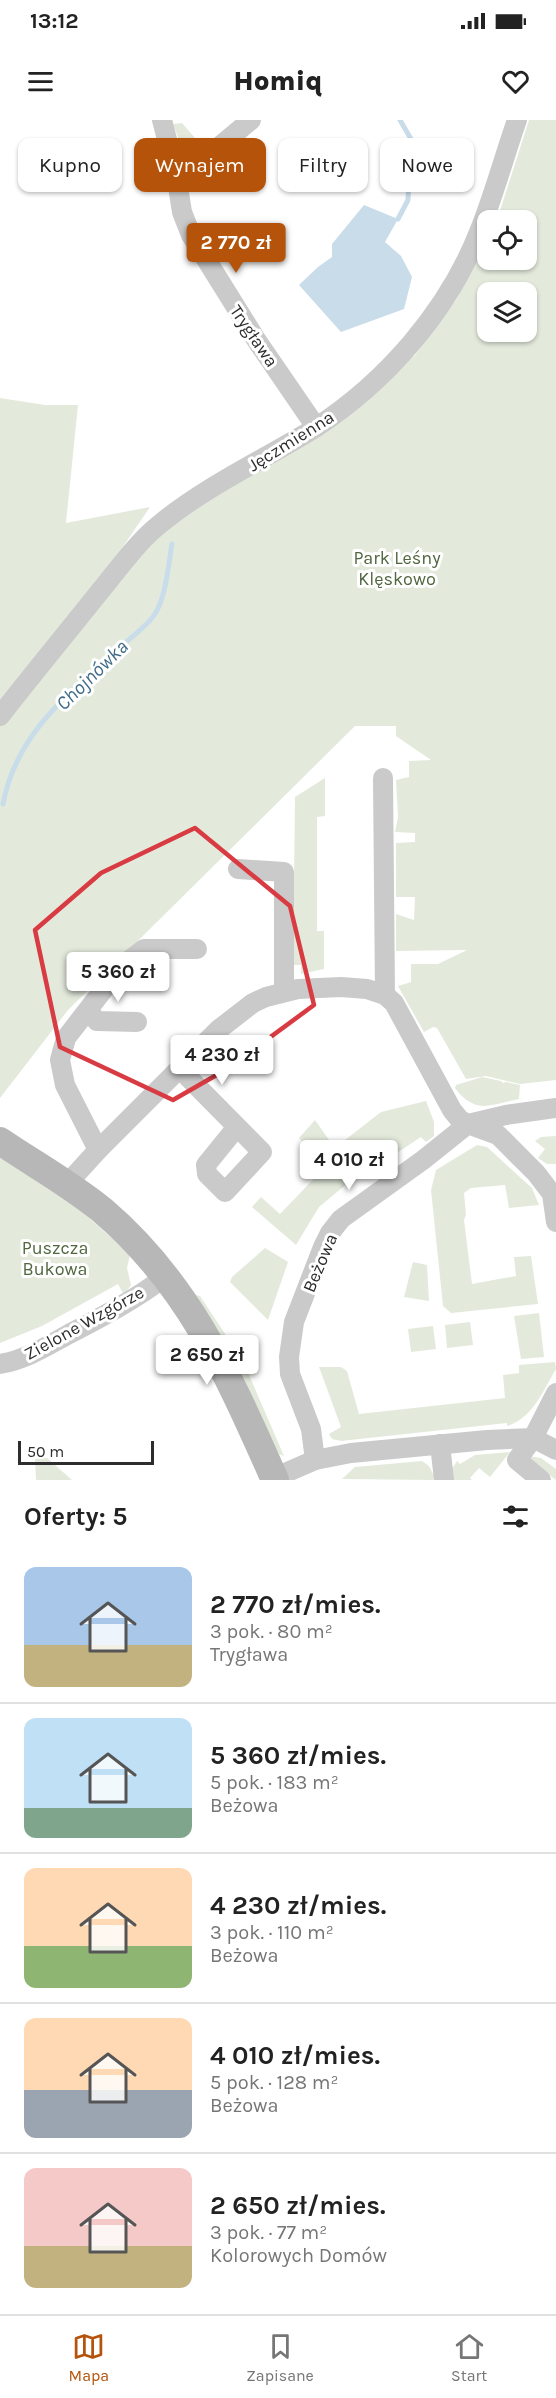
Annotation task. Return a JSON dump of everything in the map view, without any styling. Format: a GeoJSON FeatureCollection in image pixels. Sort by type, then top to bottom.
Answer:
{"type":"FeatureCollection","features":[{"type":"Feature","properties":{"kind":"street","name":"Trygława"},"geometry":{"type":"LineString","coordinates":[[162,120],[167,138]]}},
{"type":"Feature","properties":{"kind":"street"},"geometry":{"type":"LineString","coordinates":[[230,138],[251,120]]}},
{"type":"Feature","properties":{"kind":"street","name":"Jęczmienna"},"geometry":{"type":"LineString","coordinates":[[0,716],[125,560],[158,525],[316,427],[382,375],[409,345],[445,297],[479,234],[517,120]]}},
{"type":"Feature","properties":{"kind":"street","name":"Trygława"},"geometry":{"type":"LineString","coordinates":[[179,192],[182,212],[200,253],[316,427]]}},
{"type":"Feature","properties":{"kind":"street"},"geometry":{"type":"LineString","coordinates":[[382,778],[385,995]]}},
{"type":"Feature","properties":{"kind":"street"},"geometry":{"type":"LineString","coordinates":[[238,869],[284,872],[284,992]]}},
{"type":"Feature","properties":{"kind":"street"},"geometry":{"type":"LineString","coordinates":[[98,1150],[65,1085],[60,1060],[66,1038],[121,968],[144,949],[196,949]]}},
{"type":"Feature","properties":{"kind":"street"},"geometry":{"type":"LineString","coordinates":[[67,1184],[98,1150],[234,1016],[253,1003],[298,989],[341,987],[367,989],[385,995],[394,1003],[452,1110],[460,1120],[498,1135],[536,1173],[552,1194],[556,1222]]}},
{"type":"Feature","properties":{"kind":"street"},"geometry":{"type":"LineString","coordinates":[[88,1011],[97,1021],[137,1022]]}},
{"type":"Feature","properties":{"kind":"street"},"geometry":{"type":"LineString","coordinates":[[180,1069],[236,1128]]}},
{"type":"Feature","properties":{"kind":"street"},"geometry":{"type":"LineString","coordinates":[[468,1124],[506,1114],[556,1108]]}},
{"type":"Feature","properties":{"kind":"street","name":"Beżowa"},"geometry":{"type":"LineString","coordinates":[[315,1460],[310,1429],[290,1374],[289,1358],[294,1322],[323,1247],[330,1233],[341,1220],[468,1124]]}},
{"type":"Feature","properties":{"kind":"street"},"geometry":{"type":"LineString","coordinates":[[0,1141],[67,1184],[101,1210],[129,1234],[166,1276],[197,1319],[213,1347],[275,1479],[315,1460],[351,1453],[533,1438],[556,1450]]}},
{"type":"Feature","properties":{"kind":"street","name":"Zielone Wzgórze"},"geometry":{"type":"LineString","coordinates":[[0,1364],[22,1359],[44,1348],[115,1310],[166,1276]]}},
{"type":"Feature","properties":{"kind":"street"},"geometry":{"type":"LineString","coordinates":[[541,1480],[517,1460],[533,1438],[556,1393]]}},
{"type":"Feature","properties":{"kind":"street"},"geometry":{"type":"LineString","coordinates":[[440,1444],[444,1480]]}},
{"type":"Feature","properties":{"kind":"highlighted area"},"geometry":{"type":"Polygon","coordinates":[[[195,828],[290,906],[314,1005],[227,1069],[173,1100],[60,1047],[35,930],[101,873],[195,828]]]}},
{"type":"Feature","properties":{"kind":"green space","name":"Park Leśny Klęskowo"},"geometry":{"type":"Polygon","coordinates":[[[529,120],[556,120],[556,1080],[520,1084],[486,1076],[466,1079],[437,1028],[433,1027],[424,1032],[398,986],[411,982],[411,964],[438,964],[467,950],[396,951],[396,914],[414,920],[415,897],[396,897],[396,843],[415,842],[415,833],[395,832],[398,817],[396,780],[409,777],[409,761],[431,760],[396,736],[396,726],[355,726],[68,1010],[0,1098],[0,726],[138,554],[180,516],[385,379],[415,355],[456,300],[477,259],[477,270],[537,270],[537,210],[500,210],[529,120]]]}},
{"type":"Feature","properties":{"kind":"green space"},"geometry":{"type":"Polygon","coordinates":[[[182,123],[195,138],[178,138],[173,124],[182,123]]]}},
{"type":"Feature","properties":{"kind":"green space"},"geometry":{"type":"Polygon","coordinates":[[[0,398],[45,405],[78,405],[66,523],[150,507],[75,617],[0,709],[0,398]]]}},
{"type":"Feature","properties":{"kind":"green space"},"geometry":{"type":"Polygon","coordinates":[[[325,778],[325,816],[317,817],[317,931],[324,931],[324,969],[301,974],[301,965],[293,965],[295,797],[325,778]]]}},
{"type":"Feature","properties":{"kind":"green space"},"geometry":{"type":"Polygon","coordinates":[[[482,1077],[520,1085],[519,1099],[492,1105],[477,1105],[462,1096],[455,1088],[456,1085],[482,1077]]]}},
{"type":"Feature","properties":{"kind":"green space"},"geometry":{"type":"Polygon","coordinates":[[[426,1101],[434,1122],[434,1136],[426,1142],[421,1137],[368,1172],[345,1140],[381,1112],[426,1101]]]}},
{"type":"Feature","properties":{"kind":"green space"},"geometry":{"type":"Polygon","coordinates":[[[315,1120],[355,1177],[319,1207],[296,1245],[252,1207],[261,1197],[280,1214],[326,1166],[299,1138],[315,1120]]]}},
{"type":"Feature","properties":{"kind":"green space"},"geometry":{"type":"Polygon","coordinates":[[[556,1136],[556,1164],[547,1164],[538,1158],[545,1149],[535,1141],[541,1137],[556,1136]]]}},
{"type":"Feature","properties":{"kind":"green space"},"geometry":{"type":"Polygon","coordinates":[[[477,1145],[487,1147],[532,1188],[539,1205],[509,1208],[505,1185],[471,1188],[464,1193],[466,1215],[464,1220],[472,1284],[516,1276],[514,1257],[531,1256],[538,1304],[451,1313],[443,1306],[431,1190],[436,1170],[477,1145]]]}},
{"type":"Feature","properties":{"kind":"green space","name":"Puszcza Bukowa"},"geometry":{"type":"Polygon","coordinates":[[[0,1157],[83,1212],[130,1255],[127,1268],[131,1285],[124,1295],[118,1284],[42,1326],[0,1343],[0,1157]]]}},
{"type":"Feature","properties":{"kind":"green space"},"geometry":{"type":"Polygon","coordinates":[[[265,1248],[288,1262],[268,1320],[230,1282],[232,1277],[265,1248]]]}},
{"type":"Feature","properties":{"kind":"green space"},"geometry":{"type":"Polygon","coordinates":[[[413,1262],[427,1265],[429,1301],[404,1297],[413,1262]]]}},
{"type":"Feature","properties":{"kind":"green space"},"geometry":{"type":"Polygon","coordinates":[[[196,1295],[200,1296],[243,1361],[284,1456],[279,1454],[196,1295]]]}},
{"type":"Feature","properties":{"kind":"green space"},"geometry":{"type":"Polygon","coordinates":[[[539,1313],[544,1357],[521,1359],[514,1316],[539,1313]]]}},
{"type":"Feature","properties":{"kind":"green space"},"geometry":{"type":"Polygon","coordinates":[[[470,1322],[473,1345],[447,1348],[445,1325],[470,1322]]]}},
{"type":"Feature","properties":{"kind":"green space"},"geometry":{"type":"Polygon","coordinates":[[[433,1326],[436,1349],[411,1352],[408,1329],[433,1326]]]}},
{"type":"Feature","properties":{"kind":"green space"},"geometry":{"type":"Polygon","coordinates":[[[555,1362],[556,1369],[531,1410],[524,1417],[507,1426],[507,1423],[341,1441],[332,1439],[329,1434],[341,1427],[319,1367],[341,1367],[347,1371],[359,1414],[505,1398],[503,1375],[519,1373],[519,1365],[555,1362]]]}},
{"type":"Feature","properties":{"kind":"green space"},"geometry":{"type":"Polygon","coordinates":[[[510,1452],[490,1477],[479,1468],[470,1478],[472,1480],[451,1480],[452,1469],[457,1461],[460,1464],[475,1455],[510,1452]]]}},
{"type":"Feature","properties":{"kind":"green space"},"geometry":{"type":"Polygon","coordinates":[[[529,1456],[541,1458],[556,1469],[556,1480],[530,1461],[529,1456]]]}},
{"type":"Feature","properties":{"kind":"green space"},"geometry":{"type":"Polygon","coordinates":[[[47,1458],[72,1480],[36,1480],[35,1459],[47,1458]]]}},
{"type":"Feature","properties":{"kind":"green space"},"geometry":{"type":"Polygon","coordinates":[[[422,1461],[429,1466],[435,1478],[433,1480],[342,1479],[355,1467],[422,1461]]]}},
{"type":"Feature","properties":{"kind":"water"},"geometry":{"type":"Polygon","coordinates":[[[364,205],[398,219],[385,242],[401,256],[412,277],[404,309],[341,332],[299,285],[332,257],[332,244],[364,205]]]}},
{"type":"Feature","properties":{"kind":"waterway","name":"Chojnówka"},"geometry":{"type":"LineString","coordinates":[[398,219],[408,200],[411,139],[400,120]]}},
{"type":"Feature","properties":{"kind":"waterway","name":"Chojnówka"},"geometry":{"type":"LineString","coordinates":[[3,804],[19,757],[47,717],[63,699],[144,626],[157,611],[166,583],[172,544]]}}]}
